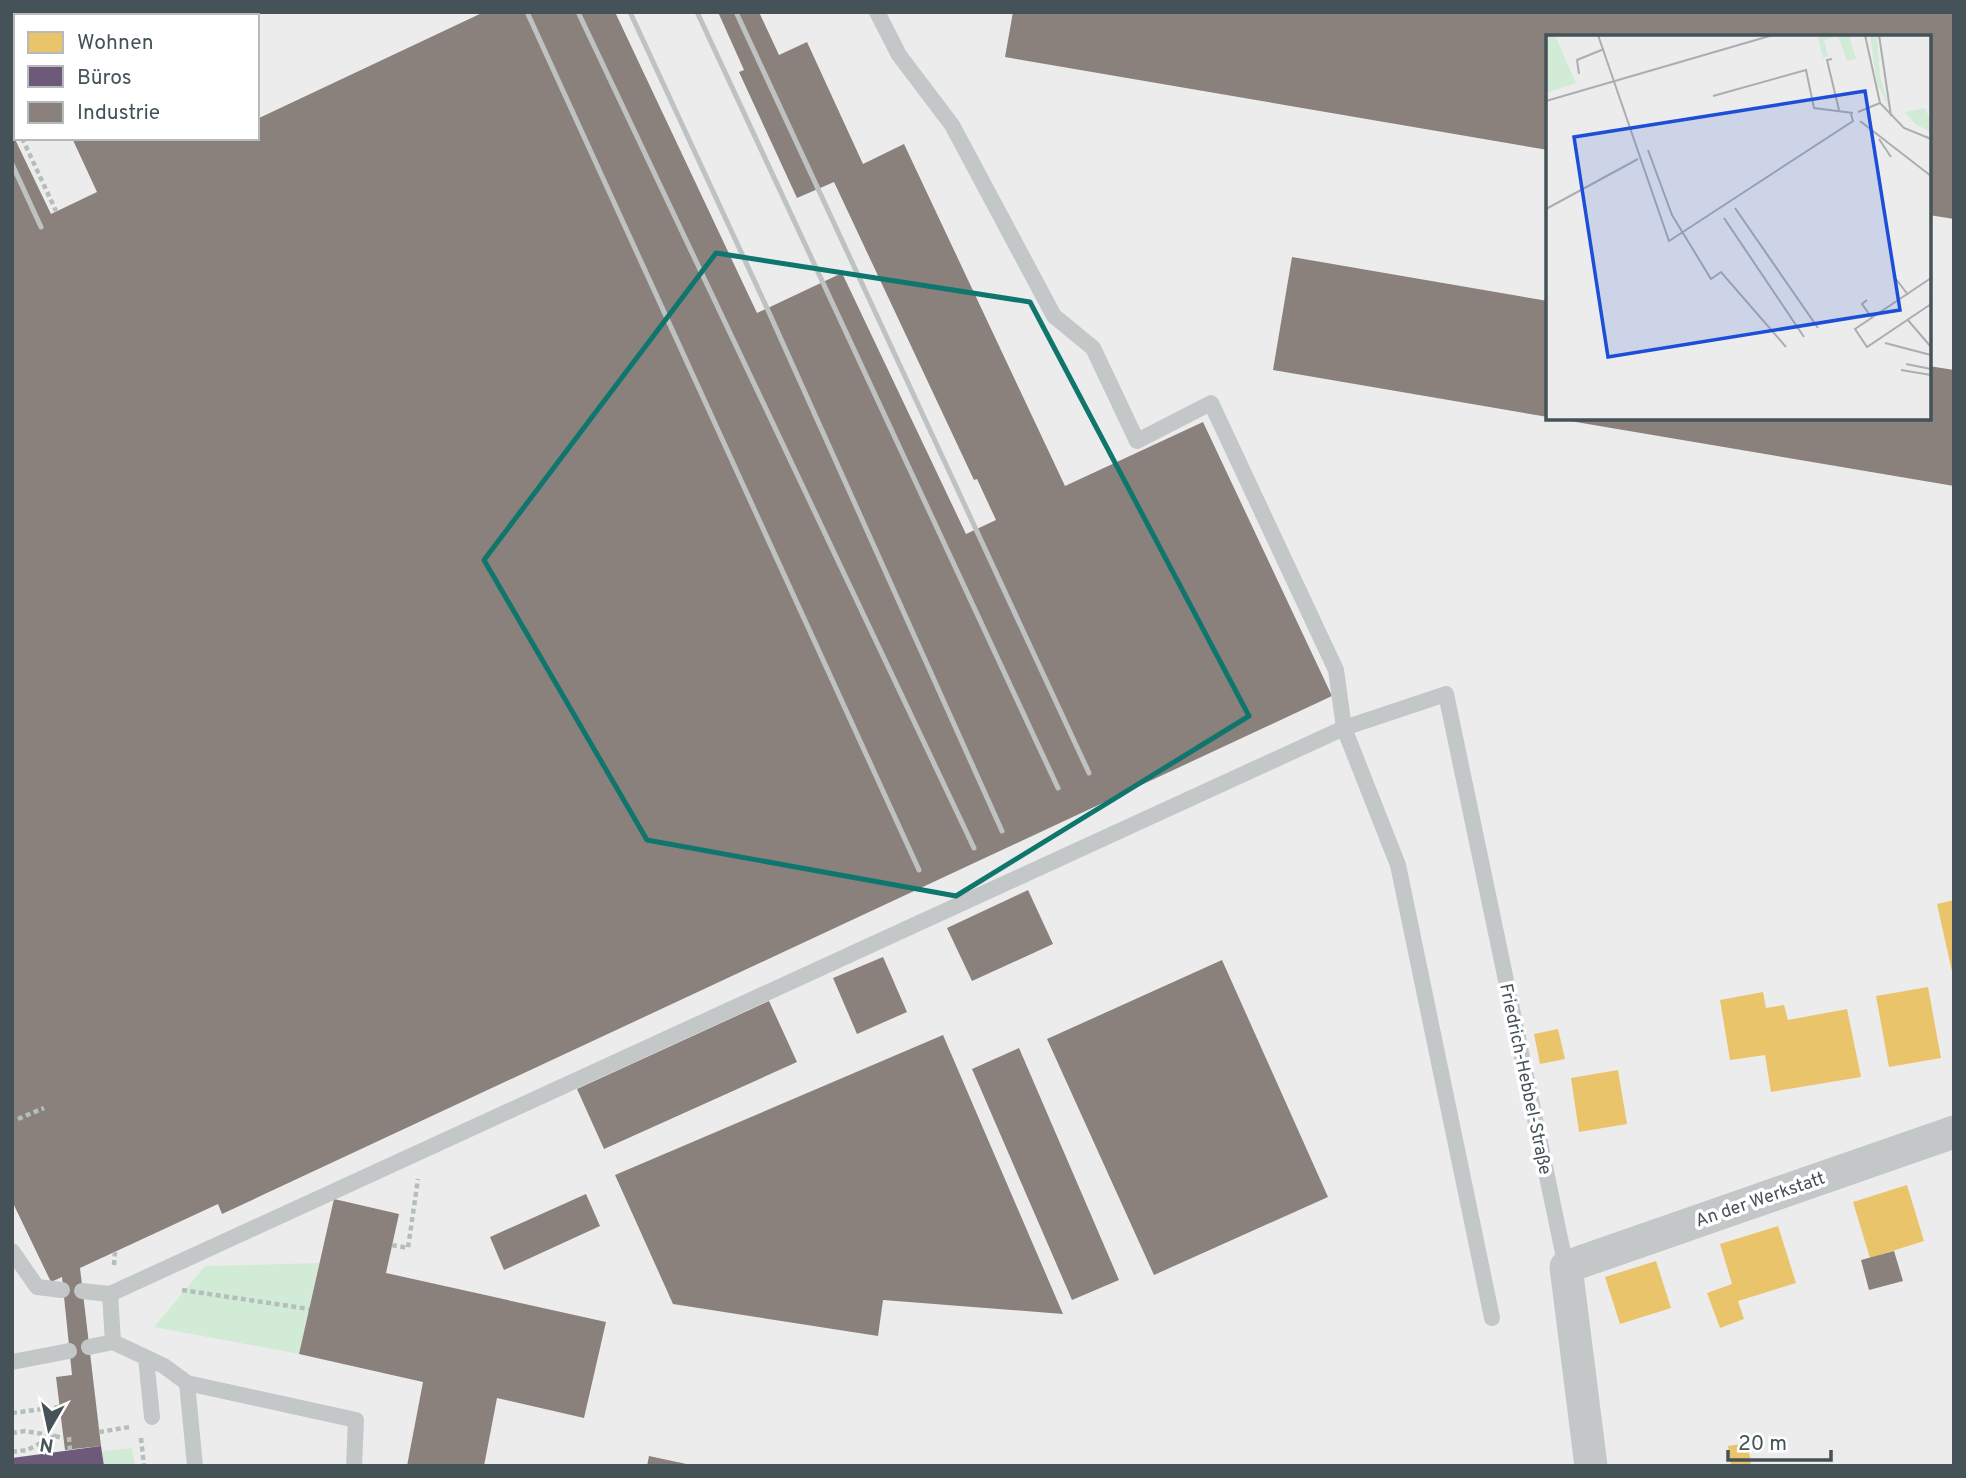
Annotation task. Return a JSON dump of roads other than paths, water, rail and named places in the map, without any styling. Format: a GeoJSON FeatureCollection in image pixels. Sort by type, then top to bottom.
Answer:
{"type":"FeatureCollection","features":[{"type":"Feature","properties":{"kind":"street","name":"An der Werkstatt"},"geometry":{"type":"LineString","coordinates":[[1566,1267],[1954,1132]]}},
{"type":"Feature","properties":{"kind":"street","name":"Friedrich-Hebbel-Straße"},"geometry":{"type":"LineString","coordinates":[[1566,1267],[1591,1466]]}},
{"type":"Feature","properties":{"kind":"lane"},"geometry":{"type":"LineString","coordinates":[[877,12],[899,55],[952,125],[1054,316],[1093,348],[1137,441],[1211,403],[1336,670],[1344,727],[1398,865],[1492,1318]]}},
{"type":"Feature","properties":{"kind":"lane","name":"Friedrich-Hebbel-Straße"},"geometry":{"type":"LineString","coordinates":[[1344,727],[1446,694],[1566,1267]]}},
{"type":"Feature","properties":{"kind":"lane"},"geometry":{"type":"LineString","coordinates":[[82,1291],[110,1294],[1344,727]]}},
{"type":"Feature","properties":{"kind":"lane"},"geometry":{"type":"LineString","coordinates":[[12,1251],[37,1287],[62,1290]]}},
{"type":"Feature","properties":{"kind":"lane"},"geometry":{"type":"LineString","coordinates":[[110,1294],[113,1342]]}},
{"type":"Feature","properties":{"kind":"lane"},"geometry":{"type":"LineString","coordinates":[[89,1347],[113,1342],[164,1366],[187,1383],[356,1420],[354,1466]]}},
{"type":"Feature","properties":{"kind":"lane"},"geometry":{"type":"LineString","coordinates":[[12,1362],[69,1351]]}},
{"type":"Feature","properties":{"kind":"lane"},"geometry":{"type":"LineString","coordinates":[[146,1358],[152,1417]]}},
{"type":"Feature","properties":{"kind":"lane"},"geometry":{"type":"LineString","coordinates":[[187,1383],[195,1466]]}},
{"type":"Feature","properties":{"kind":"railway"},"geometry":{"type":"LineString","coordinates":[[527,12],[919,870]]}},
{"type":"Feature","properties":{"kind":"railway"},"geometry":{"type":"LineString","coordinates":[[578,12],[974,848]]}},
{"type":"Feature","properties":{"kind":"railway"},"geometry":{"type":"LineString","coordinates":[[630,12],[767,308],[1002,831]]}},
{"type":"Feature","properties":{"kind":"railway"},"geometry":{"type":"LineString","coordinates":[[697,12],[1058,788]]}},
{"type":"Feature","properties":{"kind":"railway"},"geometry":{"type":"LineString","coordinates":[[736,12],[1089,773]]}},
{"type":"Feature","properties":{"kind":"railway"},"geometry":{"type":"LineString","coordinates":[[12,164],[41,227]]}}]}
